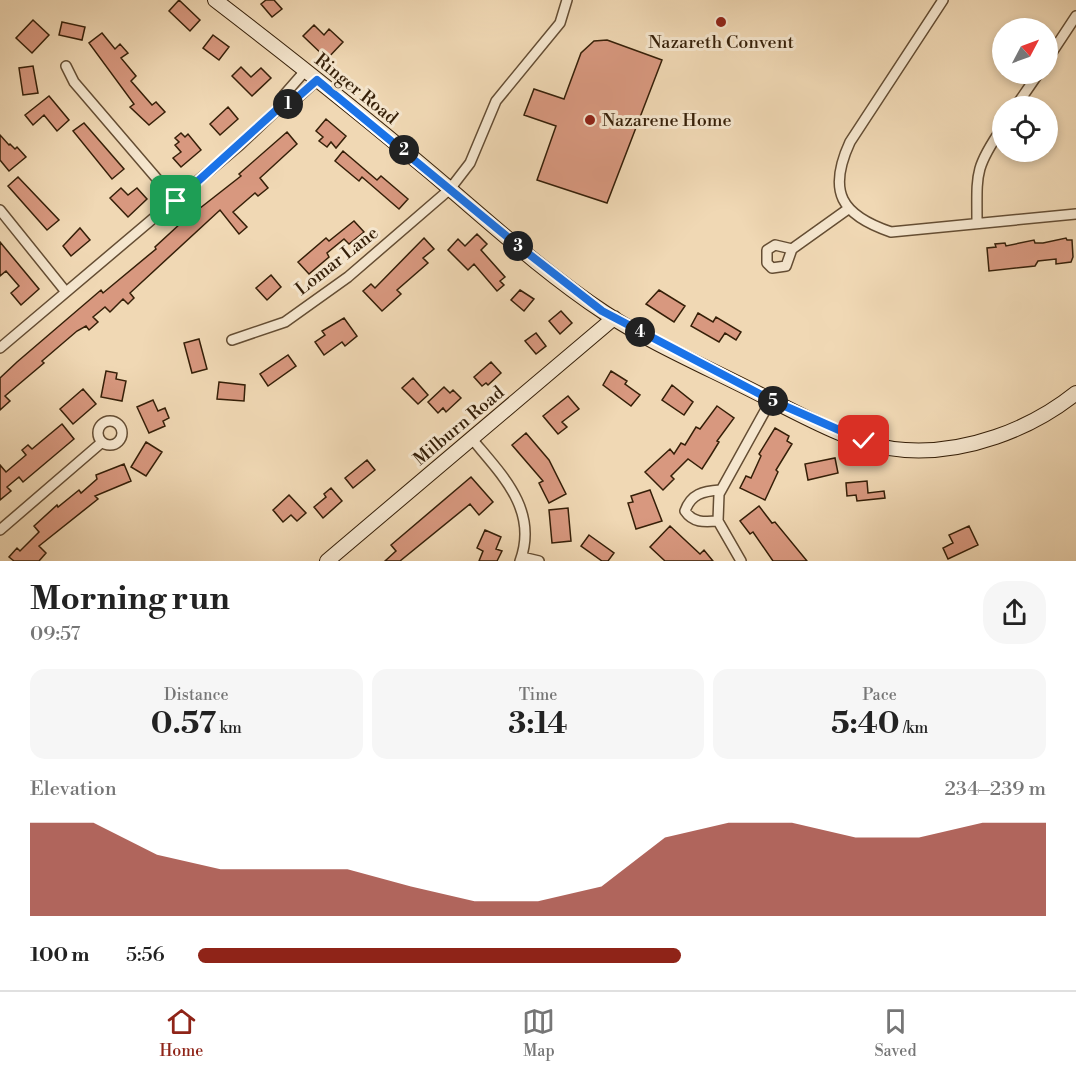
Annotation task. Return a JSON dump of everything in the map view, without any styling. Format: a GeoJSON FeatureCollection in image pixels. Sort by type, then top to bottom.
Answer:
{"type":"FeatureCollection","features":[{"type":"Feature","properties":{"kind":"street","name":"Lomar Lane"},"geometry":{"type":"LineString","coordinates":[[232,340],[285,322],[348,277],[450,189],[470,163],[496,101],[560,23],[567,0]]}},
{"type":"Feature","properties":{"kind":"street"},"geometry":{"type":"LineString","coordinates":[[944,0],[850,142],[840,164],[840,185],[848,210],[865,223],[891,232],[932,230],[977,222],[1076,214]]}},
{"type":"Feature","properties":{"kind":"street","name":"Ringer Road"},"geometry":{"type":"LineString","coordinates":[[221,2],[559,279],[614,318],[771,400],[864,441],[892,448],[920,450],[956,447],[1006,433],[1052,411],[1076,393]]}},
{"type":"Feature","properties":{"kind":"street"},"geometry":{"type":"LineString","coordinates":[[1058,43],[1076,16]]}},
{"type":"Feature","properties":{"kind":"street"},"geometry":{"type":"LineString","coordinates":[[66,66],[74,81],[176,201]]}},
{"type":"Feature","properties":{"kind":"street"},"geometry":{"type":"LineString","coordinates":[[282,105],[284,95],[305,71]]}},
{"type":"Feature","properties":{"kind":"street"},"geometry":{"type":"LineString","coordinates":[[0,348],[176,201],[282,105],[291,103],[317,80]]}},
{"type":"Feature","properties":{"kind":"street"},"geometry":{"type":"LineString","coordinates":[[977,222],[977,177],[980,163],[992,144]]}},
{"type":"Feature","properties":{"kind":"street"},"geometry":{"type":"LineString","coordinates":[[0,210],[66,292]]}},
{"type":"Feature","properties":{"kind":"street"},"geometry":{"type":"LineString","coordinates":[[792,249],[848,210]]}},
{"type":"Feature","properties":{"kind":"street","name":"Milburn Road"},"geometry":{"type":"LineString","coordinates":[[327,561],[614,318]]}},
{"type":"Feature","properties":{"kind":"street"},"geometry":{"type":"LineString","coordinates":[[741,561],[718,521],[720,490],[771,400]]}},
{"type":"Feature","properties":{"kind":"street"},"geometry":{"type":"LineString","coordinates":[[472,439],[516,494],[525,524],[521,559],[538,561]]}},
{"type":"Feature","properties":{"kind":"street"},"geometry":{"type":"LineString","coordinates":[[0,531],[101,443]]}},
{"type":"Feature","properties":{"kind":"street"},"geometry":{"type":"LineString","coordinates":[[718,521],[699,522],[689,518],[685,511],[694,496],[707,491],[720,490]]}},
{"type":"Feature","properties":{"kind":"building"},"geometry":{"type":"Polygon","coordinates":[[[179,0],[200,20],[190,31],[169,11],[179,0]]]}},
{"type":"Feature","properties":{"kind":"building"},"geometry":{"type":"Polygon","coordinates":[[[266,0],[274,0],[282,9],[272,17],[261,4],[266,0]]]}},
{"type":"Feature","properties":{"kind":"building"},"geometry":{"type":"Polygon","coordinates":[[[33,20],[49,35],[32,53],[16,38],[33,20]]]}},
{"type":"Feature","properties":{"kind":"building"},"geometry":{"type":"Polygon","coordinates":[[[62,22],[85,27],[82,40],[59,35],[62,22]]]}},
{"type":"Feature","properties":{"kind":"building"},"geometry":{"type":"Polygon","coordinates":[[[314,25],[324,35],[329,29],[343,42],[327,59],[303,36],[314,25]]]}},
{"type":"Feature","properties":{"kind":"building"},"geometry":{"type":"Polygon","coordinates":[[[102,33],[115,49],[120,44],[128,53],[121,58],[136,76],[131,81],[152,105],[156,102],[165,112],[149,125],[130,107],[134,104],[89,43],[102,33]]]}},
{"type":"Feature","properties":{"kind":"building"},"geometry":{"type":"Polygon","coordinates":[[[213,35],[229,47],[219,60],[203,48],[213,35]]]}},
{"type":"Feature","properties":{"kind":"building","name":"Nazarene Home"},"geometry":{"type":"Polygon","coordinates":[[[607,40],[662,60],[607,203],[537,180],[556,126],[524,115],[534,89],[564,99],[581,53],[594,41],[607,40]]]}},
{"type":"Feature","properties":{"kind":"building"},"geometry":{"type":"Polygon","coordinates":[[[33,66],[38,93],[23,95],[19,68],[33,66]]]}},
{"type":"Feature","properties":{"kind":"building"},"geometry":{"type":"Polygon","coordinates":[[[241,67],[251,77],[261,68],[271,78],[252,96],[232,76],[241,67]]]}},
{"type":"Feature","properties":{"kind":"building"},"geometry":{"type":"Polygon","coordinates":[[[49,96],[69,120],[57,131],[44,115],[33,125],[25,115],[49,96]]]}},
{"type":"Feature","properties":{"kind":"building"},"geometry":{"type":"Polygon","coordinates":[[[228,107],[238,119],[220,135],[210,124],[228,107]]]}},
{"type":"Feature","properties":{"kind":"building"},"geometry":{"type":"Polygon","coordinates":[[[326,119],[346,136],[336,148],[331,142],[327,147],[319,141],[323,137],[316,131],[326,119]]]}},
{"type":"Feature","properties":{"kind":"building"},"geometry":{"type":"Polygon","coordinates":[[[84,123],[124,169],[112,179],[73,131],[84,123]]]}},
{"type":"Feature","properties":{"kind":"building"},"geometry":{"type":"Polygon","coordinates":[[[287,132],[297,144],[260,178],[268,188],[258,196],[255,193],[233,212],[247,227],[239,234],[220,210],[130,293],[134,298],[128,304],[123,299],[110,312],[105,307],[93,317],[98,322],[89,330],[86,326],[77,331],[42,361],[44,363],[5,396],[10,401],[0,410],[0,378],[101,290],[103,293],[156,249],[155,247],[181,223],[241,176],[239,174],[287,132]]]}},
{"type":"Feature","properties":{"kind":"building"},"geometry":{"type":"Polygon","coordinates":[[[181,133],[185,137],[188,134],[201,150],[181,167],[173,158],[181,152],[175,145],[179,142],[175,138],[181,133]]]}},
{"type":"Feature","properties":{"kind":"building"},"geometry":{"type":"Polygon","coordinates":[[[0,135],[9,145],[15,149],[17,147],[26,157],[9,171],[0,160],[0,135]]]}},
{"type":"Feature","properties":{"kind":"building"},"geometry":{"type":"Polygon","coordinates":[[[343,151],[377,180],[381,176],[408,199],[399,209],[362,177],[359,181],[335,161],[343,151]]]}},
{"type":"Feature","properties":{"kind":"building"},"geometry":{"type":"Polygon","coordinates":[[[18,177],[59,220],[47,230],[8,186],[18,177]]]}},
{"type":"Feature","properties":{"kind":"building"},"geometry":{"type":"Polygon","coordinates":[[[121,188],[128,195],[137,188],[147,199],[128,217],[110,198],[121,188]]]}},
{"type":"Feature","properties":{"kind":"building"},"geometry":{"type":"Polygon","coordinates":[[[354,221],[364,232],[349,244],[344,239],[327,253],[329,257],[309,274],[298,262],[326,238],[329,241],[354,221]]]}},
{"type":"Feature","properties":{"kind":"building"},"geometry":{"type":"Polygon","coordinates":[[[80,228],[90,240],[71,256],[63,246],[80,228]]]}},
{"type":"Feature","properties":{"kind":"building"},"geometry":{"type":"Polygon","coordinates":[[[477,234],[487,244],[481,250],[505,277],[500,281],[504,285],[497,291],[474,264],[468,270],[448,250],[458,239],[465,246],[477,234]]]}},
{"type":"Feature","properties":{"kind":"building"},"geometry":{"type":"Polygon","coordinates":[[[424,238],[434,249],[423,258],[428,263],[397,290],[401,294],[382,311],[363,291],[371,284],[375,288],[424,238]]]}},
{"type":"Feature","properties":{"kind":"building"},"geometry":{"type":"Polygon","coordinates":[[[1066,238],[1072,240],[1071,262],[1056,264],[1056,259],[1038,261],[1035,266],[989,271],[987,248],[996,247],[995,244],[1005,243],[1006,246],[1034,240],[1035,243],[1043,243],[1066,238]]]}},
{"type":"Feature","properties":{"kind":"building"},"geometry":{"type":"Polygon","coordinates":[[[0,242],[39,289],[21,305],[11,293],[19,286],[6,271],[0,276],[0,242]]]}},
{"type":"Feature","properties":{"kind":"building"},"geometry":{"type":"Polygon","coordinates":[[[271,275],[281,287],[267,300],[256,288],[271,275]]]}},
{"type":"Feature","properties":{"kind":"building"},"geometry":{"type":"Polygon","coordinates":[[[520,290],[534,299],[524,311],[511,300],[520,290]]]}},
{"type":"Feature","properties":{"kind":"building"},"geometry":{"type":"Polygon","coordinates":[[[659,290],[685,306],[674,322],[646,304],[659,290]]]}},
{"type":"Feature","properties":{"kind":"building"},"geometry":{"type":"Polygon","coordinates":[[[561,311],[572,323],[560,334],[549,321],[561,311]]]}},
{"type":"Feature","properties":{"kind":"building"},"geometry":{"type":"Polygon","coordinates":[[[698,313],[713,322],[716,317],[741,332],[736,340],[725,333],[719,342],[691,326],[698,313]]]}},
{"type":"Feature","properties":{"kind":"building"},"geometry":{"type":"Polygon","coordinates":[[[344,318],[357,336],[345,346],[342,342],[324,355],[315,342],[325,335],[322,331],[344,318]]]}},
{"type":"Feature","properties":{"kind":"building"},"geometry":{"type":"Polygon","coordinates":[[[536,333],[546,346],[536,354],[525,341],[536,333]]]}},
{"type":"Feature","properties":{"kind":"building"},"geometry":{"type":"Polygon","coordinates":[[[199,339],[207,369],[192,373],[184,343],[199,339]]]}},
{"type":"Feature","properties":{"kind":"building"},"geometry":{"type":"Polygon","coordinates":[[[288,355],[296,366],[268,386],[260,374],[288,355]]]}},
{"type":"Feature","properties":{"kind":"building"},"geometry":{"type":"Polygon","coordinates":[[[491,362],[501,373],[488,385],[486,383],[482,386],[474,377],[491,362]]]}},
{"type":"Feature","properties":{"kind":"building"},"geometry":{"type":"Polygon","coordinates":[[[106,371],[117,373],[116,379],[126,381],[122,401],[101,397],[106,371]]]}},
{"type":"Feature","properties":{"kind":"building"},"geometry":{"type":"Polygon","coordinates":[[[611,371],[627,381],[625,384],[640,395],[631,406],[603,385],[611,371]]]}},
{"type":"Feature","properties":{"kind":"building"},"geometry":{"type":"Polygon","coordinates":[[[413,378],[428,395],[418,404],[402,388],[413,378]]]}},
{"type":"Feature","properties":{"kind":"building"},"geometry":{"type":"Polygon","coordinates":[[[219,382],[245,385],[244,401],[217,399],[219,382]]]}},
{"type":"Feature","properties":{"kind":"building"},"geometry":{"type":"Polygon","coordinates":[[[672,385],[693,402],[684,415],[662,400],[672,385]]]}},
{"type":"Feature","properties":{"kind":"building"},"geometry":{"type":"Polygon","coordinates":[[[444,387],[450,393],[453,390],[461,398],[446,412],[443,408],[438,413],[428,402],[444,387]]]}},
{"type":"Feature","properties":{"kind":"building"},"geometry":{"type":"Polygon","coordinates":[[[83,389],[96,404],[73,424],[60,409],[83,389]]]}},
{"type":"Feature","properties":{"kind":"building"},"geometry":{"type":"Polygon","coordinates":[[[568,396],[579,409],[562,422],[567,427],[558,434],[543,416],[568,396]]]}},
{"type":"Feature","properties":{"kind":"building"},"geometry":{"type":"Polygon","coordinates":[[[153,400],[158,411],[165,408],[169,418],[163,421],[165,426],[149,433],[137,407],[153,400]]]}},
{"type":"Feature","properties":{"kind":"building"},"geometry":{"type":"Polygon","coordinates":[[[717,406],[734,418],[717,441],[719,442],[702,469],[688,459],[671,476],[674,479],[663,490],[645,472],[670,449],[674,454],[681,443],[685,445],[696,427],[700,429],[717,406]]]}},
{"type":"Feature","properties":{"kind":"building"},"geometry":{"type":"Polygon","coordinates":[[[62,424],[74,439],[23,482],[19,477],[7,487],[11,491],[0,500],[0,465],[6,472],[26,455],[22,450],[28,445],[32,449],[62,424]]]}},
{"type":"Feature","properties":{"kind":"building"},"geometry":{"type":"Polygon","coordinates":[[[775,428],[789,436],[787,441],[792,444],[776,470],[778,472],[765,500],[740,488],[746,476],[751,478],[761,456],[759,454],[775,428]]]}},
{"type":"Feature","properties":{"kind":"building"},"geometry":{"type":"Polygon","coordinates":[[[526,433],[549,460],[566,494],[549,503],[539,483],[543,481],[512,445],[526,433]]]}},
{"type":"Feature","properties":{"kind":"building"},"geometry":{"type":"Polygon","coordinates":[[[146,442],[162,452],[146,476],[131,467],[146,442]]]}},
{"type":"Feature","properties":{"kind":"building"},"geometry":{"type":"Polygon","coordinates":[[[835,458],[838,473],[808,480],[805,464],[835,458]]]}},
{"type":"Feature","properties":{"kind":"building"},"geometry":{"type":"Polygon","coordinates":[[[367,460],[375,470],[353,488],[345,478],[367,460]]]}},
{"type":"Feature","properties":{"kind":"building"},"geometry":{"type":"Polygon","coordinates":[[[124,464],[131,481],[95,496],[98,499],[39,546],[46,553],[39,561],[14,561],[9,557],[17,548],[20,551],[39,532],[34,526],[57,505],[58,507],[79,490],[81,493],[97,479],[96,475],[124,464]]]}},
{"type":"Feature","properties":{"kind":"building"},"geometry":{"type":"Polygon","coordinates":[[[471,477],[493,502],[479,515],[470,504],[400,561],[385,561],[396,551],[391,545],[471,477]]]}},
{"type":"Feature","properties":{"kind":"building"},"geometry":{"type":"Polygon","coordinates":[[[867,481],[868,493],[884,491],[885,498],[857,501],[856,495],[847,496],[846,483],[867,481]]]}},
{"type":"Feature","properties":{"kind":"building"},"geometry":{"type":"Polygon","coordinates":[[[331,488],[342,501],[323,518],[314,507],[326,497],[324,494],[331,488]]]}},
{"type":"Feature","properties":{"kind":"building"},"geometry":{"type":"Polygon","coordinates":[[[650,490],[662,521],[636,529],[628,503],[633,502],[631,496],[650,490]]]}},
{"type":"Feature","properties":{"kind":"building"},"geometry":{"type":"Polygon","coordinates":[[[289,495],[306,513],[297,521],[291,515],[283,522],[273,510],[289,495]]]}},
{"type":"Feature","properties":{"kind":"building"},"geometry":{"type":"Polygon","coordinates":[[[759,506],[807,561],[773,561],[753,532],[750,534],[740,521],[759,506]]]}},
{"type":"Feature","properties":{"kind":"building"},"geometry":{"type":"Polygon","coordinates":[[[568,508],[571,541],[552,543],[549,510],[568,508]]]}},
{"type":"Feature","properties":{"kind":"building"},"geometry":{"type":"Polygon","coordinates":[[[670,526],[700,554],[704,550],[713,561],[665,561],[650,547],[670,526]]]}},
{"type":"Feature","properties":{"kind":"building"},"geometry":{"type":"Polygon","coordinates":[[[969,526],[978,545],[948,559],[943,548],[953,543],[949,535],[969,526]]]}},
{"type":"Feature","properties":{"kind":"building"},"geometry":{"type":"Polygon","coordinates":[[[485,530],[501,537],[496,549],[502,551],[497,561],[479,561],[483,551],[477,548],[485,530]]]}},
{"type":"Feature","properties":{"kind":"building"},"geometry":{"type":"Polygon","coordinates":[[[589,535],[614,553],[608,561],[602,561],[581,546],[589,535]]]}},
{"type":"Feature","properties":{"kind":"place","name":"Nazareth Convent"},"geometry":{"type":"Point","coordinates":[721,22]}},
{"type":"Feature","properties":{"kind":"place","name":"Nazarene Home"},"geometry":{"type":"Point","coordinates":[590,120]}},
{"type":"Feature","properties":{"kind":"route"},"geometry":{"type":"LineString","coordinates":[[176,201],[282,105],[291,103],[317,80],[559,279],[602,311],[771,400],[825,426],[864,441]]}}]}
